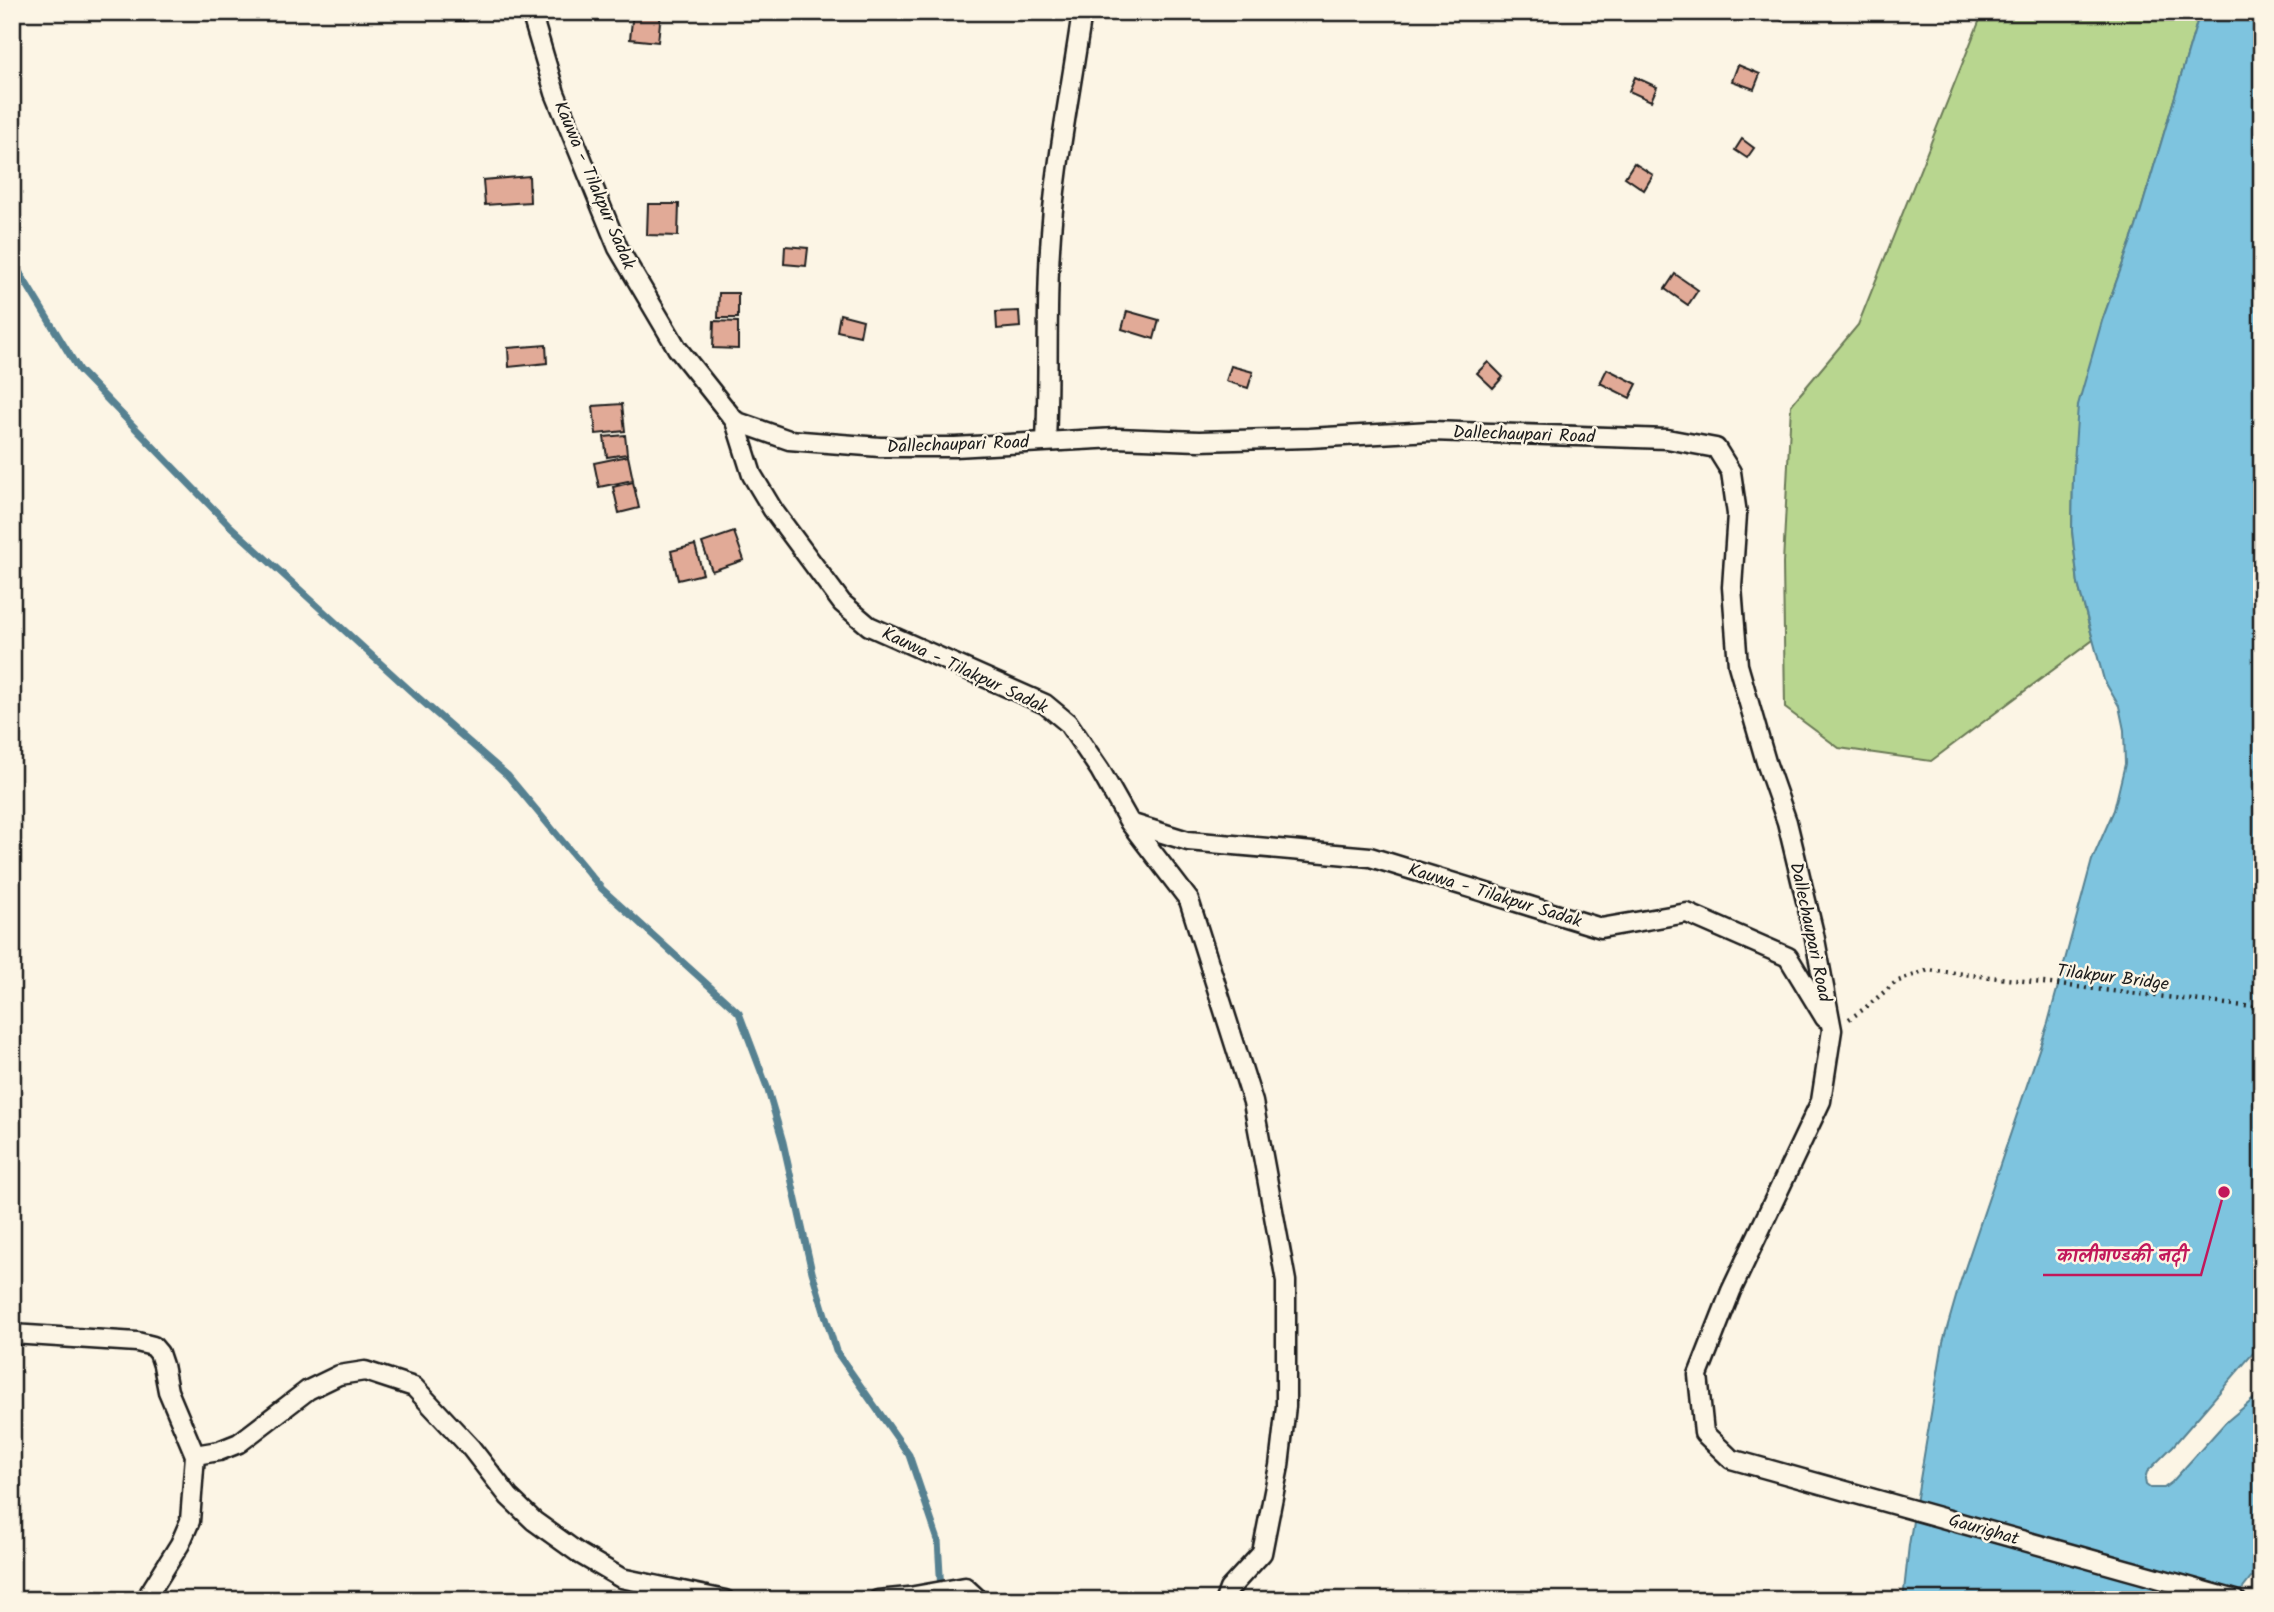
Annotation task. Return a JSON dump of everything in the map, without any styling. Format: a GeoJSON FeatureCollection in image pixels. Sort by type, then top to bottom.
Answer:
{"type":"FeatureCollection","features":[{"type":"Feature","properties":{"kind":"street","name":"Kauwa - Tilakpur Sadak"},"geometry":{"type":"LineString","coordinates":[[531,12],[555,93],[618,248],[677,348],[735,421],[751,475],[773,510],[842,603],[869,626],[1045,704],[1068,723],[1100,770],[1130,823],[1188,841],[1370,857],[1601,928],[1687,913],[1788,957],[1832,1030]]}},
{"type":"Feature","properties":{"kind":"street"},"geometry":{"type":"LineString","coordinates":[[1046,441],[1050,249],[1056,186],[1082,12]]}},
{"type":"Feature","properties":{"kind":"street","name":"Dallechaupari Road"},"geometry":{"type":"LineString","coordinates":[[735,421],[789,440],[880,447],[955,447],[1116,438],[1213,440],[1431,431],[1667,439],[1716,448],[1731,472],[1737,514],[1732,587],[1738,665],[1766,762],[1787,822],[1814,934],[1832,1030],[1822,1101],[1731,1291],[1698,1375],[1704,1433],[1731,1459]]}},
{"type":"Feature","properties":{"kind":"street"},"geometry":{"type":"LineString","coordinates":[[1130,823],[1189,900],[1253,1102],[1286,1281],[1286,1406],[1277,1479],[1262,1553],[1229,1589],[1225,1600]]}},
{"type":"Feature","properties":{"kind":"street"},"geometry":{"type":"LineString","coordinates":[[12,1335],[137,1342],[153,1346],[159,1353],[167,1391],[195,1455],[190,1521],[180,1544],[145,1600]]}},
{"type":"Feature","properties":{"kind":"street"},"geometry":{"type":"LineString","coordinates":[[195,1455],[219,1451],[239,1443],[308,1390],[339,1375],[365,1371],[414,1387],[471,1448],[509,1497],[534,1521],[580,1554],[621,1578],[725,1600]]}},
{"type":"Feature","properties":{"kind":"street","name":"Gaurighat"},"geometry":{"type":"LineString","coordinates":[[1731,1459],[2236,1600]]}},
{"type":"Feature","properties":{"kind":"street"},"geometry":{"type":"LineString","coordinates":[[878,1600],[965,1587],[979,1600]]}},
{"type":"Feature","properties":{"kind":"path","name":"Tilakpur Bridge"},"geometry":{"type":"LineString","coordinates":[[1832,1030],[1864,1009],[1896,982],[1928,970],[2262,1008]]}},
{"type":"Feature","properties":{"kind":"green space"},"geometry":{"type":"Polygon","coordinates":[[[1983,12],[2200,12],[2136,227],[2102,321],[2073,477],[2072,531],[2078,584],[2093,640],[1931,761],[1839,748],[1785,708],[1783,563],[1791,405],[1858,325],[1983,12]]]}},
{"type":"Feature","properties":{"kind":"water"},"geometry":{"type":"Polygon","coordinates":[[[2200,12],[2262,12],[2262,1343],[2173,1446],[2147,1472],[2145,1479],[2150,1488],[2164,1488],[2225,1423],[2262,1392],[2262,1572],[2251,1578],[2234,1600],[1903,1600],[1909,1545],[1943,1342],[1960,1283],[2048,1023],[2092,860],[2114,810],[2125,764],[2124,730],[2119,706],[2104,680],[2078,584],[2072,531],[2078,405],[2102,321],[2136,227],[2200,12]]]}},
{"type":"Feature","properties":{"kind":"building"},"geometry":{"type":"Polygon","coordinates":[[[446,12],[467,12],[467,21],[446,21],[446,12]]]}},
{"type":"Feature","properties":{"kind":"building"},"geometry":{"type":"Polygon","coordinates":[[[633,12],[661,12],[658,42],[630,39],[633,12]]]}},
{"type":"Feature","properties":{"kind":"building"},"geometry":{"type":"Polygon","coordinates":[[[1777,12],[1787,12],[1782,21],[1774,17],[1777,12]]]}},
{"type":"Feature","properties":{"kind":"building"},"geometry":{"type":"Polygon","coordinates":[[[1738,65],[1760,74],[1754,89],[1732,81],[1738,65]]]}},
{"type":"Feature","properties":{"kind":"building"},"geometry":{"type":"Polygon","coordinates":[[[1635,77],[1657,87],[1651,101],[1629,91],[1635,77]]]}},
{"type":"Feature","properties":{"kind":"building"},"geometry":{"type":"Polygon","coordinates":[[[1742,139],[1754,148],[1747,158],[1735,150],[1742,139]]]}},
{"type":"Feature","properties":{"kind":"building"},"geometry":{"type":"Polygon","coordinates":[[[1634,163],[1653,175],[1644,190],[1625,177],[1634,163]]]}},
{"type":"Feature","properties":{"kind":"building"},"geometry":{"type":"Polygon","coordinates":[[[529,176],[530,202],[485,205],[483,180],[529,176]]]}},
{"type":"Feature","properties":{"kind":"building"},"geometry":{"type":"Polygon","coordinates":[[[648,204],[679,204],[678,236],[647,235],[648,204]]]}},
{"type":"Feature","properties":{"kind":"building"},"geometry":{"type":"Polygon","coordinates":[[[785,246],[808,248],[806,266],[784,264],[785,246]]]}},
{"type":"Feature","properties":{"kind":"building"},"geometry":{"type":"Polygon","coordinates":[[[1675,274],[1698,290],[1688,305],[1665,289],[1675,274]]]}},
{"type":"Feature","properties":{"kind":"building"},"geometry":{"type":"Polygon","coordinates":[[[719,293],[738,293],[738,318],[718,318],[719,293]]]}},
{"type":"Feature","properties":{"kind":"building"},"geometry":{"type":"Polygon","coordinates":[[[1019,311],[1020,327],[997,329],[996,312],[1019,311]]]}},
{"type":"Feature","properties":{"kind":"building"},"geometry":{"type":"Polygon","coordinates":[[[1127,311],[1159,320],[1154,339],[1122,329],[1127,311]]]}},
{"type":"Feature","properties":{"kind":"building"},"geometry":{"type":"Polygon","coordinates":[[[840,314],[863,320],[860,336],[837,331],[840,314]]]}},
{"type":"Feature","properties":{"kind":"building"},"geometry":{"type":"Polygon","coordinates":[[[714,321],[738,322],[738,349],[713,348],[714,321]]]}},
{"type":"Feature","properties":{"kind":"building"},"geometry":{"type":"Polygon","coordinates":[[[546,345],[547,363],[509,367],[508,348],[546,345]]]}},
{"type":"Feature","properties":{"kind":"building"},"geometry":{"type":"Polygon","coordinates":[[[1488,362],[1503,377],[1493,388],[1477,373],[1488,362]]]}},
{"type":"Feature","properties":{"kind":"building"},"geometry":{"type":"Polygon","coordinates":[[[1231,366],[1253,372],[1248,388],[1226,381],[1231,366]]]}},
{"type":"Feature","properties":{"kind":"building"},"geometry":{"type":"Polygon","coordinates":[[[1607,369],[1637,384],[1630,398],[1600,383],[1607,369]]]}},
{"type":"Feature","properties":{"kind":"building"},"geometry":{"type":"Polygon","coordinates":[[[622,404],[625,431],[596,434],[593,406],[622,404]]]}},
{"type":"Feature","properties":{"kind":"building"},"geometry":{"type":"Polygon","coordinates":[[[625,435],[627,454],[607,457],[604,437],[625,435]]]}},
{"type":"Feature","properties":{"kind":"building"},"geometry":{"type":"Polygon","coordinates":[[[628,456],[633,480],[599,487],[594,463],[628,456]]]}},
{"type":"Feature","properties":{"kind":"building"},"geometry":{"type":"Polygon","coordinates":[[[633,482],[639,508],[619,513],[613,487],[633,482]]]}},
{"type":"Feature","properties":{"kind":"building"},"geometry":{"type":"Polygon","coordinates":[[[734,532],[744,560],[712,571],[702,543],[734,532]]]}},
{"type":"Feature","properties":{"kind":"building"},"geometry":{"type":"Polygon","coordinates":[[[695,545],[703,574],[678,580],[671,551],[695,545]]]}},
{"type":"Feature","properties":{"kind":"waterway"},"geometry":{"type":"LineString","coordinates":[[12,260],[79,370],[228,524],[508,776],[602,889],[739,1013],[767,1087],[783,1142],[812,1272],[836,1351],[909,1455],[938,1540],[941,1591]]}},
{"type":"Feature","properties":{"kind":"place","name":"कालीगण्डकी नदी"},"geometry":{"type":"Point","coordinates":[2224,1192]}}]}
